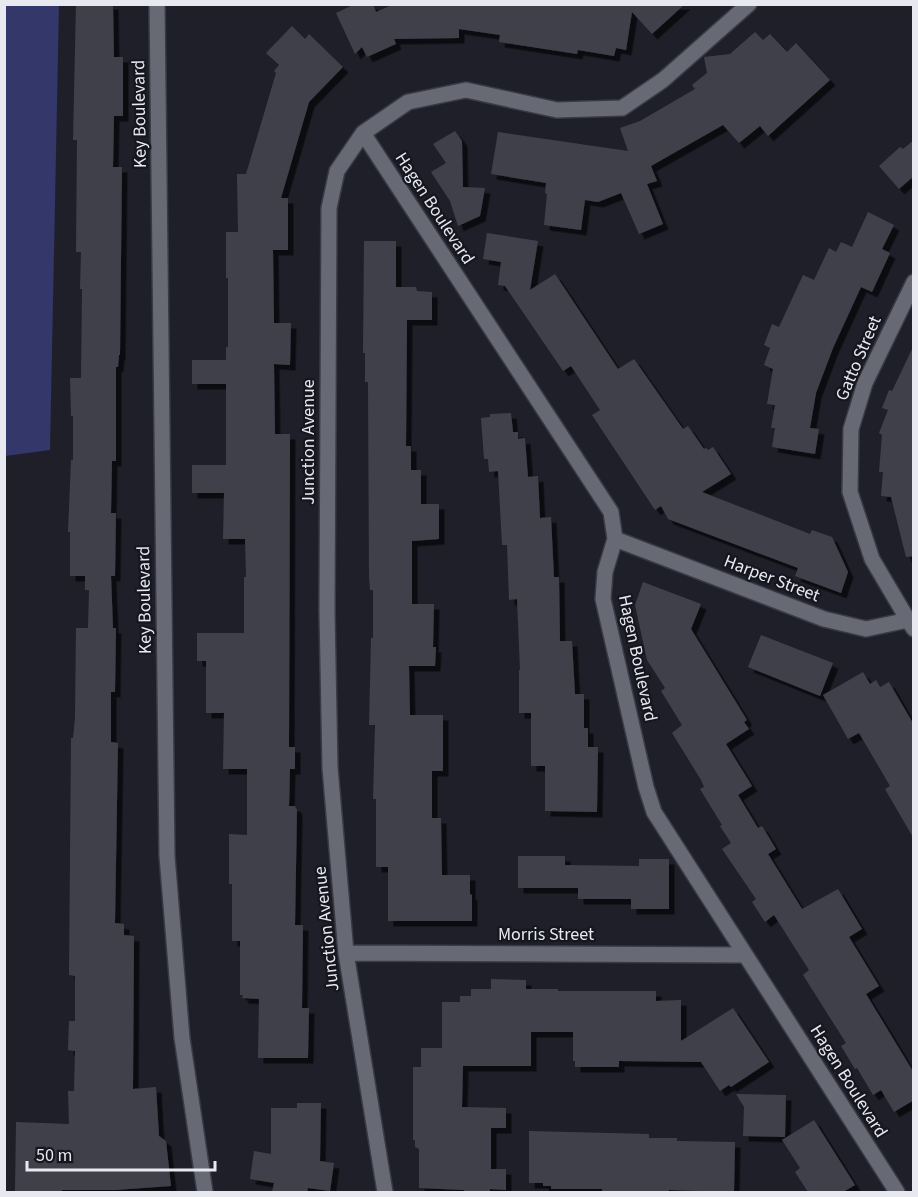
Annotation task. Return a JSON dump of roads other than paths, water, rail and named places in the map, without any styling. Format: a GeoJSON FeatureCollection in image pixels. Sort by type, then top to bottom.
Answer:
{"type":"FeatureCollection","features":[{"type":"Feature","properties":{"kind":"street","name":"Key Boulevard"},"geometry":{"type":"LineString","coordinates":[[157,4],[167,856],[182,1038],[205,1192]]}},
{"type":"Feature","properties":{"kind":"street","name":"Junction Avenue"},"geometry":{"type":"LineString","coordinates":[[385,1192],[346,953],[330,768],[327,611],[329,207],[337,171],[363,133],[408,102],[466,90],[557,110],[622,108],[663,80],[749,4]]}},
{"type":"Feature","properties":{"kind":"street","name":"Hagen Boulevard"},"geometry":{"type":"LineString","coordinates":[[363,133],[610,512],[615,539],[605,572],[603,598],[646,787],[654,812],[897,1192]]}},
{"type":"Feature","properties":{"kind":"street","name":"Gatto Street"},"geometry":{"type":"LineString","coordinates":[[911,625],[872,559],[850,492],[851,429],[865,383],[914,282]]}},
{"type":"Feature","properties":{"kind":"street","name":"Harper Street"},"geometry":{"type":"LineString","coordinates":[[615,539],[824,618],[866,629],[911,625]]}},
{"type":"Feature","properties":{"kind":"street","name":"Morris Street"},"geometry":{"type":"LineString","coordinates":[[346,953],[745,955]]}}]}
